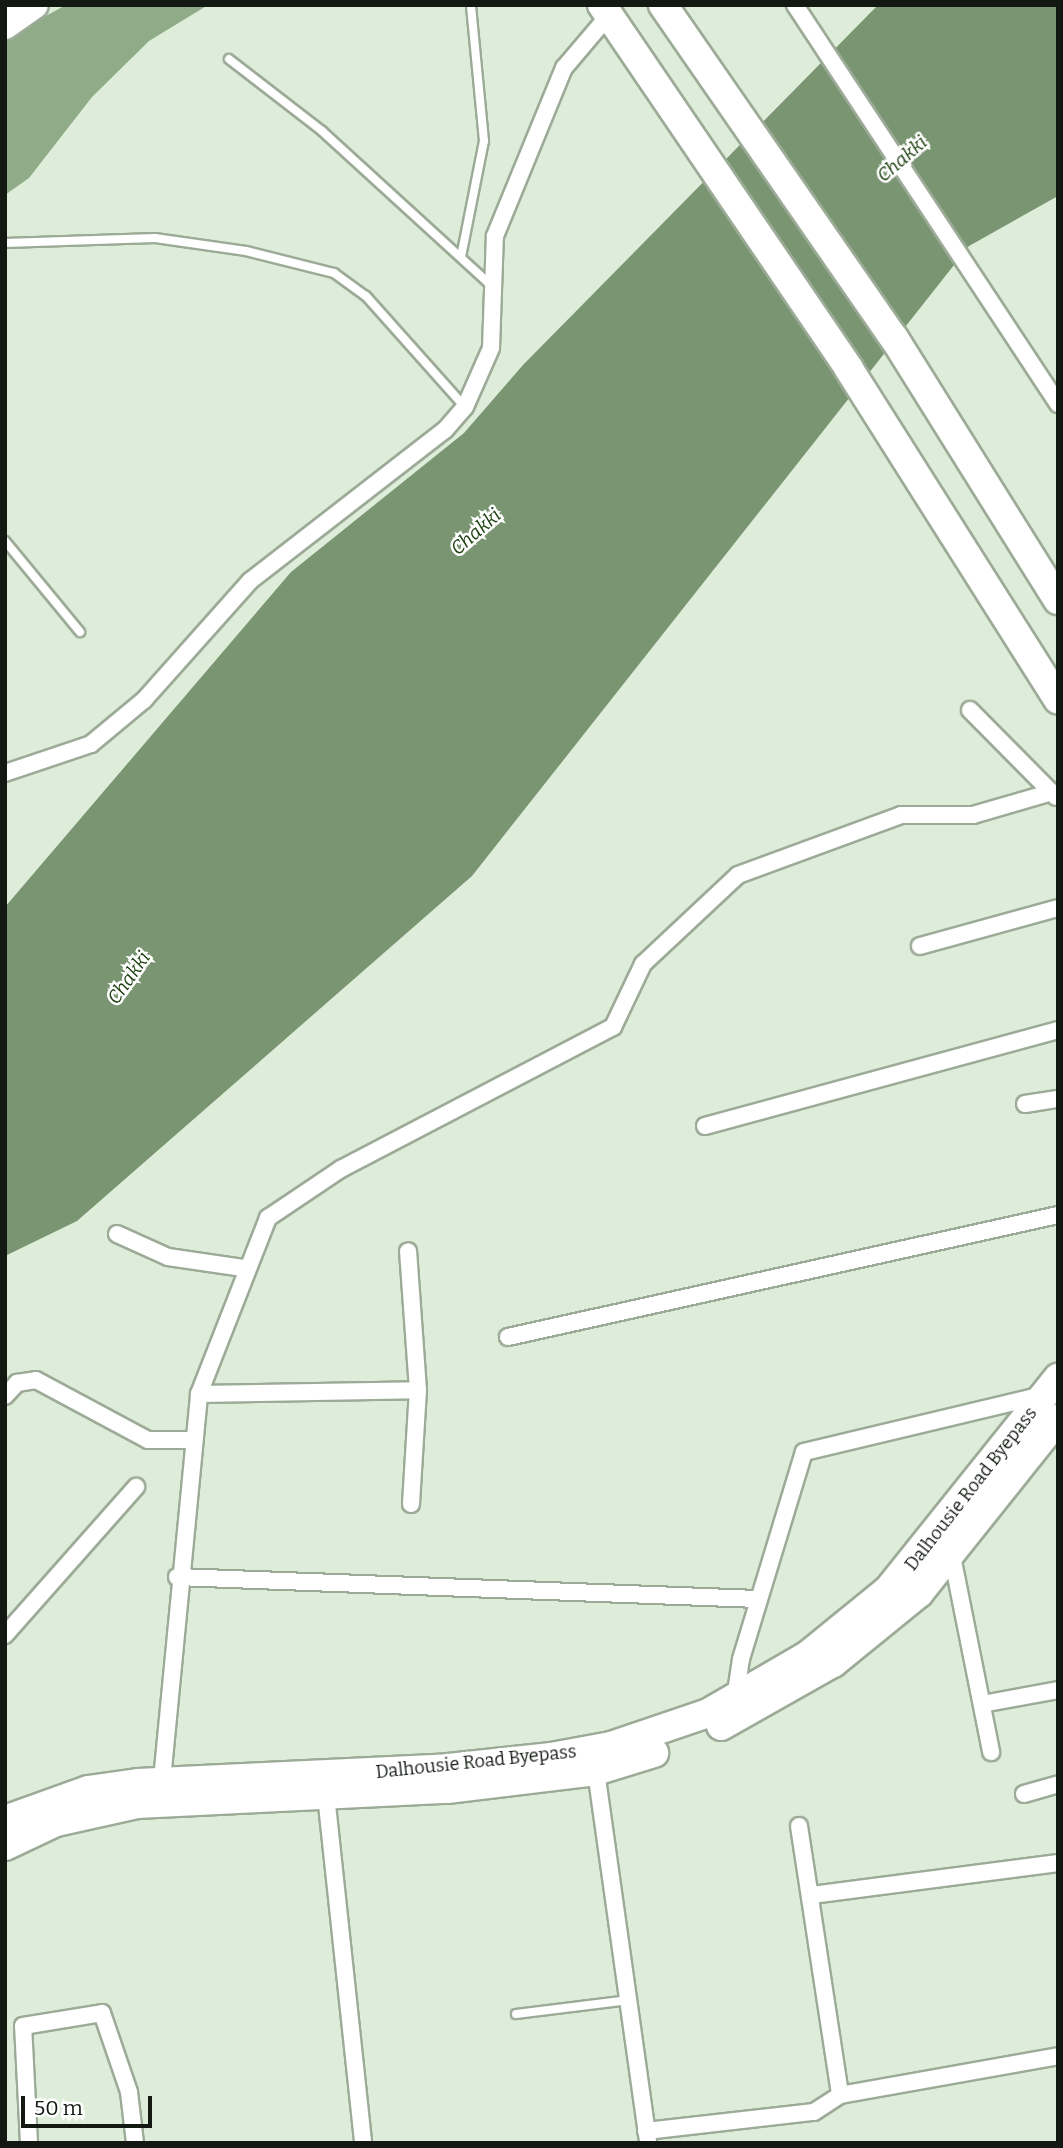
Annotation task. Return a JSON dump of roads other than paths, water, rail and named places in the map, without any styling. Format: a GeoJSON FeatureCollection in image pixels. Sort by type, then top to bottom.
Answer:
{"type":"FeatureCollection","features":[{"type":"Feature","properties":{"kind":"highway"},"geometry":{"type":"LineString","coordinates":[[5,25],[34,5]]}},
{"type":"Feature","properties":{"kind":"highway"},"geometry":{"type":"LineString","coordinates":[[663,5],[894,338],[1058,600]]}},
{"type":"Feature","properties":{"kind":"highway"},"geometry":{"type":"LineString","coordinates":[[606,10],[849,369],[1038,673],[1058,700]]}},
{"type":"Feature","properties":{"kind":"highway"},"geometry":{"type":"LineString","coordinates":[[5,1846],[56,1822],[137,1804],[447,1789],[596,1771],[675,1746],[791,1689],[881,1626],[952,1556],[1054,1397]]}},
{"type":"Feature","properties":{"kind":"highway","name":"Dalhousie Road Byepass"},"geometry":{"type":"LineString","coordinates":[[5,1819],[88,1790],[162,1780],[439,1769],[551,1757],[670,1728],[735,1699],[808,1655],[888,1590],[1054,1397]]}},
{"type":"Feature","properties":{"kind":"street"},"geometry":{"type":"LineString","coordinates":[[795,5],[1058,404]]}},
{"type":"Feature","properties":{"kind":"street"},"geometry":{"type":"LineString","coordinates":[[7,771],[91,744],[144,700],[250,580],[445,429],[465,407],[491,348],[495,236],[564,68],[606,10]]}},
{"type":"Feature","properties":{"kind":"street"},"geometry":{"type":"LineString","coordinates":[[970,710],[1055,796]]}},
{"type":"Feature","properties":{"kind":"street"},"geometry":{"type":"LineString","coordinates":[[162,1780],[177,1577],[199,1394],[243,1268],[268,1219],[322,1179],[613,1027],[643,964],[737,874],[901,815],[973,815],[1055,796]]}},
{"type":"Feature","properties":{"kind":"street"},"geometry":{"type":"LineString","coordinates":[[920,946],[1058,908]]}},
{"type":"Feature","properties":{"kind":"street"},"geometry":{"type":"LineString","coordinates":[[705,1126],[1058,1030]]}},
{"type":"Feature","properties":{"kind":"street"},"geometry":{"type":"LineString","coordinates":[[1025,1104],[1058,1099]]}},
{"type":"Feature","properties":{"kind":"street"},"geometry":{"type":"LineString","coordinates":[[508,1337],[1058,1215]]}},
{"type":"Feature","properties":{"kind":"street"},"geometry":{"type":"LineString","coordinates":[[117,1234],[168,1257],[243,1268]]}},
{"type":"Feature","properties":{"kind":"street"},"geometry":{"type":"LineString","coordinates":[[408,1251],[418,1390],[411,1504]]}},
{"type":"Feature","properties":{"kind":"street"},"geometry":{"type":"LineString","coordinates":[[5,1396],[17,1383],[36,1380],[148,1440],[194,1440]]}},
{"type":"Feature","properties":{"kind":"street"},"geometry":{"type":"LineString","coordinates":[[199,1394],[418,1390]]}},
{"type":"Feature","properties":{"kind":"street"},"geometry":{"type":"LineString","coordinates":[[735,1699],[758,1600],[779,1552],[804,1452],[1054,1397]]}},
{"type":"Feature","properties":{"kind":"street"},"geometry":{"type":"LineString","coordinates":[[5,1635],[136,1487]]}},
{"type":"Feature","properties":{"kind":"street"},"geometry":{"type":"LineString","coordinates":[[952,1556],[991,1752]]}},
{"type":"Feature","properties":{"kind":"street"},"geometry":{"type":"LineString","coordinates":[[177,1577],[758,1600]]}},
{"type":"Feature","properties":{"kind":"street"},"geometry":{"type":"LineString","coordinates":[[982,1704],[1058,1690]]}},
{"type":"Feature","properties":{"kind":"street"},"geometry":{"type":"LineString","coordinates":[[596,1771],[632,2000],[647,2137],[814,2112],[840,2095],[1058,2056]]}},
{"type":"Feature","properties":{"kind":"street"},"geometry":{"type":"LineString","coordinates":[[1024,1794],[1058,1784]]}},
{"type":"Feature","properties":{"kind":"street"},"geometry":{"type":"LineString","coordinates":[[326,1795],[363,2143]]}},
{"type":"Feature","properties":{"kind":"street"},"geometry":{"type":"LineString","coordinates":[[799,1826],[812,1895],[840,2095]]}},
{"type":"Feature","properties":{"kind":"street"},"geometry":{"type":"LineString","coordinates":[[812,1895],[1058,1863]]}},
{"type":"Feature","properties":{"kind":"street"},"geometry":{"type":"LineString","coordinates":[[29,2143],[23,2026],[102,2013],[130,2092],[135,2143]]}},
{"type":"Feature","properties":{"kind":"lane"},"geometry":{"type":"LineString","coordinates":[[461,257],[484,129],[471,5]]}},
{"type":"Feature","properties":{"kind":"lane"},"geometry":{"type":"LineString","coordinates":[[229,60],[322,131],[493,287]]}},
{"type":"Feature","properties":{"kind":"lane"},"geometry":{"type":"LineString","coordinates":[[5,243],[155,238],[246,251],[334,274],[366,296],[465,407]]}},
{"type":"Feature","properties":{"kind":"lane"},"geometry":{"type":"LineString","coordinates":[[5,541],[80,632]]}},
{"type":"Feature","properties":{"kind":"lane"},"geometry":{"type":"LineString","coordinates":[[516,2014],[632,2000]]}},
{"type":"Feature","properties":{"kind":"water","name":"Chakki"},"geometry":{"type":"Polygon","coordinates":[[[878,5],[1058,5],[1058,196],[969,246],[472,876],[77,1221],[5,1256],[5,907],[291,572],[464,433],[523,365],[878,5]]]}}]}
